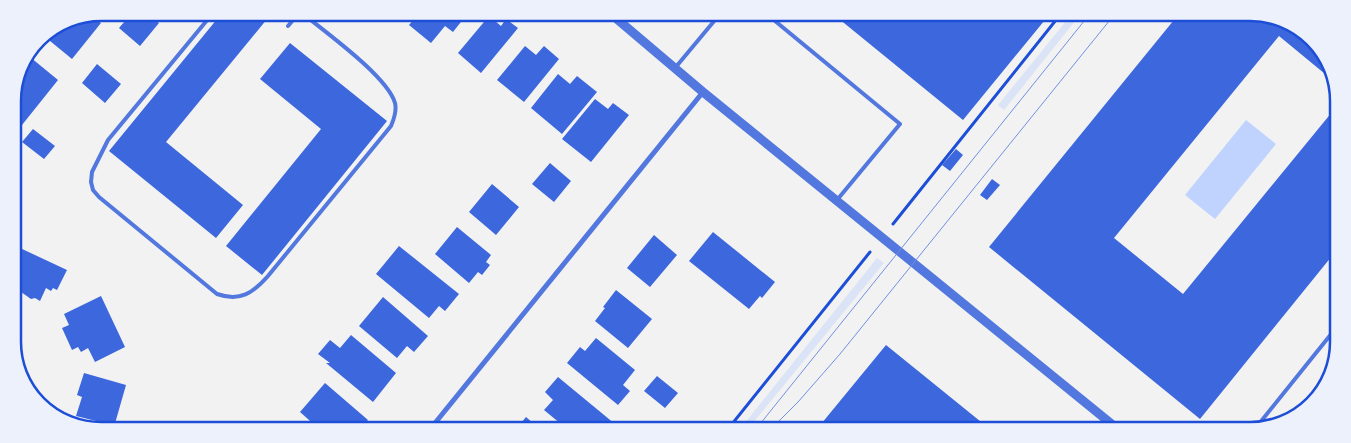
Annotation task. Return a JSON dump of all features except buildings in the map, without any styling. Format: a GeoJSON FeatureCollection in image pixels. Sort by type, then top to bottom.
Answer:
{"type":"FeatureCollection","features":[{"type":"Feature","properties":{"kind":"street"},"geometry":{"type":"LineString","coordinates":[[619,21],[703,92],[1109,422]]}},
{"type":"Feature","properties":{"kind":"street"},"geometry":{"type":"LineString","coordinates":[[436,422],[703,92]]}},
{"type":"Feature","properties":{"kind":"lane"},"geometry":{"type":"LineString","coordinates":[[206,21],[108,140],[92,172],[91,182],[93,190],[99,197],[217,294],[234,298],[246,294],[259,286],[268,276],[391,126],[395,116],[396,105],[385,85],[371,70],[310,21]]}},
{"type":"Feature","properties":{"kind":"lane"},"geometry":{"type":"LineString","coordinates":[[288,26],[293,21]]}},
{"type":"Feature","properties":{"kind":"lane"},"geometry":{"type":"LineString","coordinates":[[675,68],[714,21]]}},
{"type":"Feature","properties":{"kind":"lane"},"geometry":{"type":"LineString","coordinates":[[776,21],[900,124],[837,200]]}},
{"type":"Feature","properties":{"kind":"lane"},"geometry":{"type":"LineString","coordinates":[[1261,421],[1330,335]]}},
{"type":"Feature","properties":{"kind":"path"},"geometry":{"type":"LineString","coordinates":[[895,222],[1055,21]]}},
{"type":"Feature","properties":{"kind":"path"},"geometry":{"type":"LineString","coordinates":[[734,422],[870,252]]}},
{"type":"Feature","properties":{"kind":"shaded area"},"geometry":{"type":"Polygon","coordinates":[[[1066,21],[1075,21],[1004,110],[998,105],[1066,21]]]}},
{"type":"Feature","properties":{"kind":"shaded area"},"geometry":{"type":"Polygon","coordinates":[[[877,258],[884,263],[754,422],[746,422],[877,258]]]}},
{"type":"Feature","properties":{"kind":"water"},"geometry":{"type":"Polygon","coordinates":[[[1246,120],[1276,144],[1215,219],[1185,195],[1246,120]]]}},
{"type":"Feature","properties":{"kind":"tram line"},"geometry":{"type":"LineString","coordinates":[[762,422],[1084,21]]}},
{"type":"Feature","properties":{"kind":"tram line"},"geometry":{"type":"LineString","coordinates":[[778,422],[840,354],[1109,21]]}}]}
